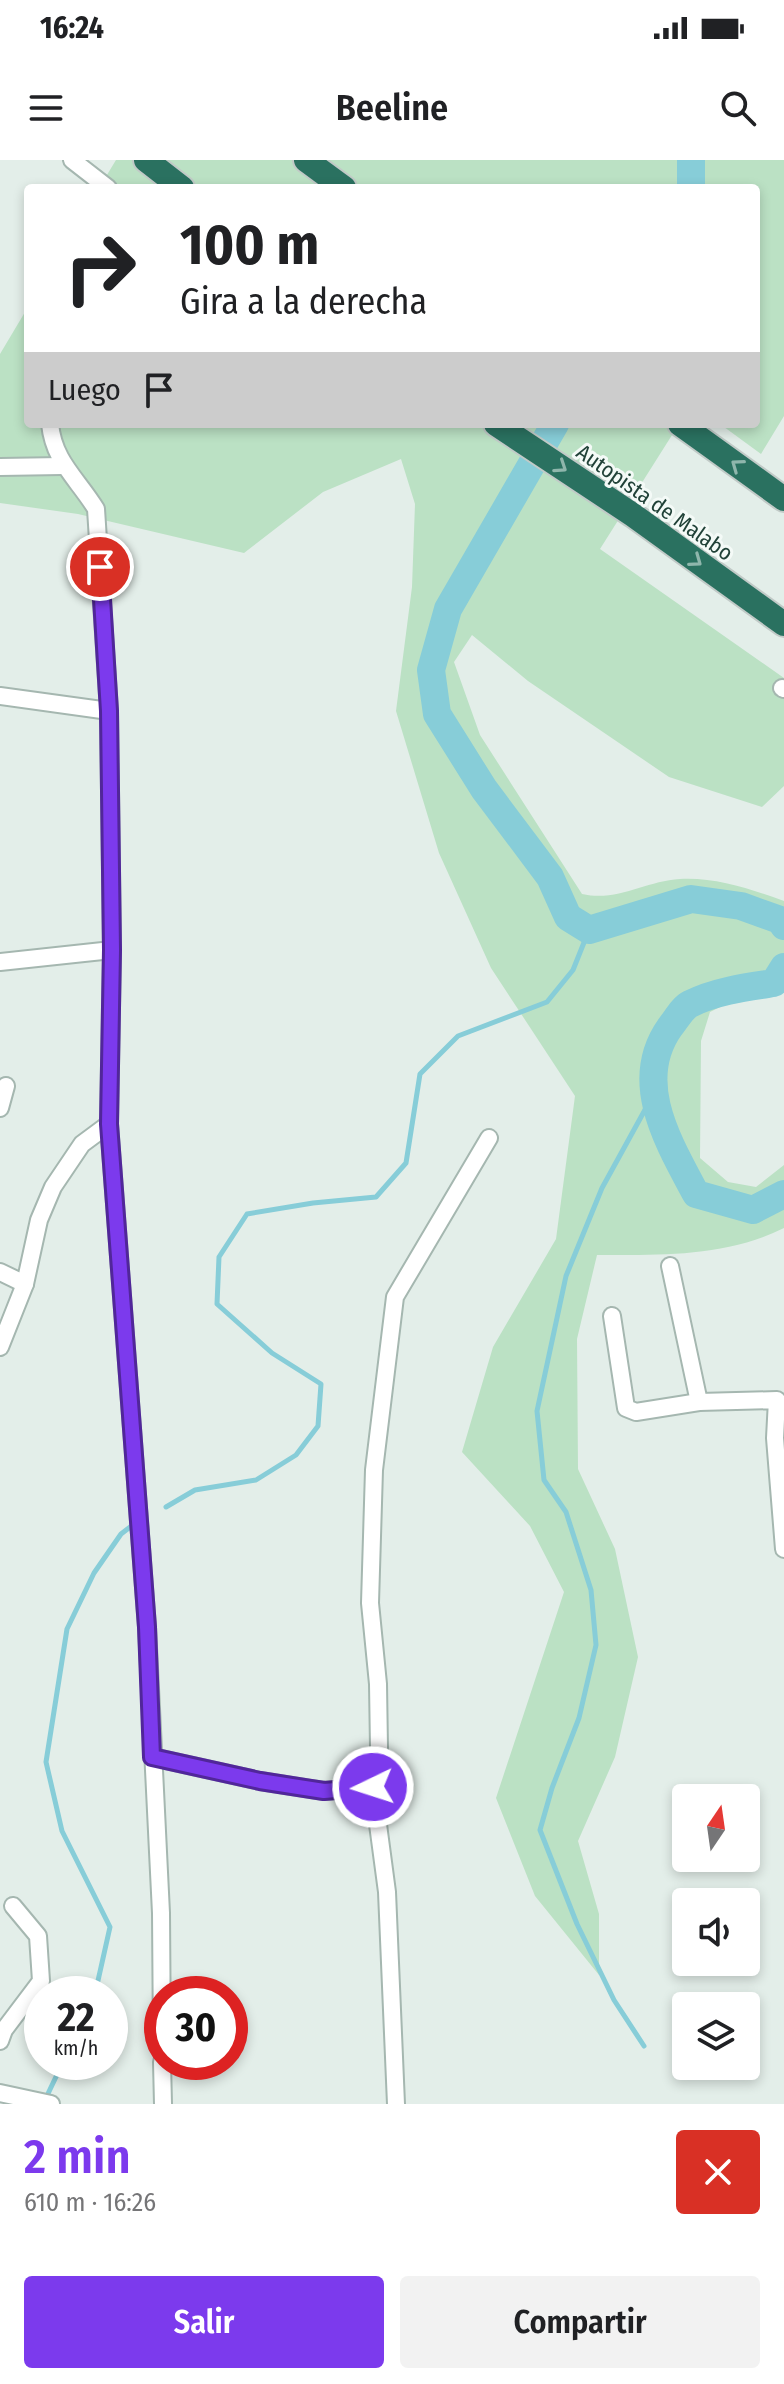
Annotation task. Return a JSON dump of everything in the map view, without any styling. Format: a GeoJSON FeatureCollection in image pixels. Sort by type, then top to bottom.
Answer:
{"type":"FeatureCollection","features":[{"type":"Feature","properties":{"kind":"highway"},"geometry":{"type":"LineString","coordinates":[[146,160],[177,184]]}},
{"type":"Feature","properties":{"kind":"highway"},"geometry":{"type":"LineString","coordinates":[[306,160],[339,184]]}},
{"type":"Feature","properties":{"kind":"highway","name":"Autopista de Malabo"},"geometry":{"type":"LineString","coordinates":[[502,428],[633,515],[784,624]]}},
{"type":"Feature","properties":{"kind":"highway"},"geometry":{"type":"LineString","coordinates":[[685,428],[784,499]]}},
{"type":"Feature","properties":{"kind":"street"},"geometry":{"type":"LineString","coordinates":[[72,160],[103,184]]}},
{"type":"Feature","properties":{"kind":"street"},"geometry":{"type":"LineString","coordinates":[[51,428],[62,466],[96,509],[109,711],[112,950],[109,1124],[147,1627],[161,1976]]}},
{"type":"Feature","properties":{"kind":"street"},"geometry":{"type":"LineString","coordinates":[[0,467],[62,466]]}},
{"type":"Feature","properties":{"kind":"street"},"geometry":{"type":"LineString","coordinates":[[0,696],[109,711]]}},
{"type":"Feature","properties":{"kind":"street"},"geometry":{"type":"LineString","coordinates":[[0,962],[112,950]]}},
{"type":"Feature","properties":{"kind":"street"},"geometry":{"type":"LineString","coordinates":[[0,1108],[6,1086]]}},
{"type":"Feature","properties":{"kind":"street"},"geometry":{"type":"LineString","coordinates":[[0,1347],[25,1284],[39,1220],[53,1187],[82,1144],[109,1124]]}},
{"type":"Feature","properties":{"kind":"street"},"geometry":{"type":"LineString","coordinates":[[396,2104],[387,1892],[373,1787],[379,1732],[370,1603],[372,1513],[395,1297],[489,1138]]}},
{"type":"Feature","properties":{"kind":"street"},"geometry":{"type":"LineString","coordinates":[[670,1266],[699,1402]]}},
{"type":"Feature","properties":{"kind":"street"},"geometry":{"type":"LineString","coordinates":[[0,1272],[25,1284]]}},
{"type":"Feature","properties":{"kind":"street"},"geometry":{"type":"LineString","coordinates":[[612,1316],[626,1408],[636,1412],[699,1402],[781,1400],[775,1438],[784,1549]]}},
{"type":"Feature","properties":{"kind":"street"},"geometry":{"type":"LineString","coordinates":[[152,1757],[260,1781],[324,1791],[373,1787]]}},
{"type":"Feature","properties":{"kind":"street"},"geometry":{"type":"LineString","coordinates":[[0,2041],[4,2030],[41,1981],[38,1936],[13,1906]]}},
{"type":"Feature","properties":{"kind":"street"},"geometry":{"type":"LineString","coordinates":[[162,2080],[163,2104]]}},
{"type":"Feature","properties":{"kind":"street"},"geometry":{"type":"LineString","coordinates":[[6,2095],[51,2104]]}},
{"type":"Feature","properties":{"kind":"green space"},"geometry":{"type":"Polygon","coordinates":[[[116,160],[784,160],[784,416],[761,454],[725,428],[760,428],[760,184],[101,184],[116,160]]]}},
{"type":"Feature","properties":{"kind":"green space"},"geometry":{"type":"Polygon","coordinates":[[[24,314],[24,428],[676,428],[600,549],[784,678],[784,786],[762,807],[669,777],[528,681],[472,635],[454,662],[480,735],[582,894],[608,895],[667,881],[693,879],[733,885],[784,901],[784,990],[732,1001],[710,1012],[701,1041],[700,1158],[728,1182],[756,1187],[784,1165],[784,1228],[716,1249],[669,1254],[597,1255],[577,1339],[578,1469],[615,1549],[638,1657],[615,1757],[578,1841],[599,1914],[599,1975],[535,1896],[496,1798],[564,1592],[530,1526],[462,1452],[493,1347],[556,1239],[575,1096],[491,968],[439,853],[396,711],[412,587],[415,504],[401,459],[323,492],[244,553],[78,514],[0,503],[0,354],[24,314]]]}},
{"type":"Feature","properties":{"kind":"waterway"},"geometry":{"type":"LineString","coordinates":[[691,160],[691,184]]}},
{"type":"Feature","properties":{"kind":"waterway"},"geometry":{"type":"LineString","coordinates":[[553,428],[448,609],[431,670],[437,714],[484,789],[550,877],[568,917],[589,930],[691,899],[741,906],[780,920],[784,926]]}},
{"type":"Feature","properties":{"kind":"waterway"},"geometry":{"type":"LineString","coordinates":[[166,1507],[195,1490],[256,1480],[296,1455],[318,1426],[321,1384],[272,1353],[217,1304],[219,1257],[247,1214],[376,1197],[406,1163],[420,1074],[458,1036],[547,1002],[573,970],[589,930]]}},
{"type":"Feature","properties":{"kind":"waterway"},"geometry":{"type":"LineString","coordinates":[[784,967],[774,983],[720,993],[687,1006],[670,1027],[659,1048],[654,1069],[658,1112],[696,1194],[753,1210],[784,1194]]}},
{"type":"Feature","properties":{"kind":"waterway"},"geometry":{"type":"LineString","coordinates":[[644,2046],[614,2000],[577,1924],[540,1830],[552,1788],[579,1718],[596,1645],[591,1590],[566,1512],[544,1480],[537,1411],[566,1276],[602,1188],[652,1097]]}},
{"type":"Feature","properties":{"kind":"waterway"},"geometry":{"type":"LineString","coordinates":[[99,1976],[110,1927],[62,1831],[46,1762],[67,1629],[94,1573],[121,1534],[134,1524]]}},
{"type":"Feature","properties":{"kind":"waterway"},"geometry":{"type":"LineString","coordinates":[[45,2100],[54,2080]]}},
{"type":"Feature","properties":{"kind":"route"},"geometry":{"type":"LineString","coordinates":[[100,567],[109,711],[112,950],[109,1124],[147,1627],[152,1757],[260,1781],[324,1791],[373,1787]]}}]}
